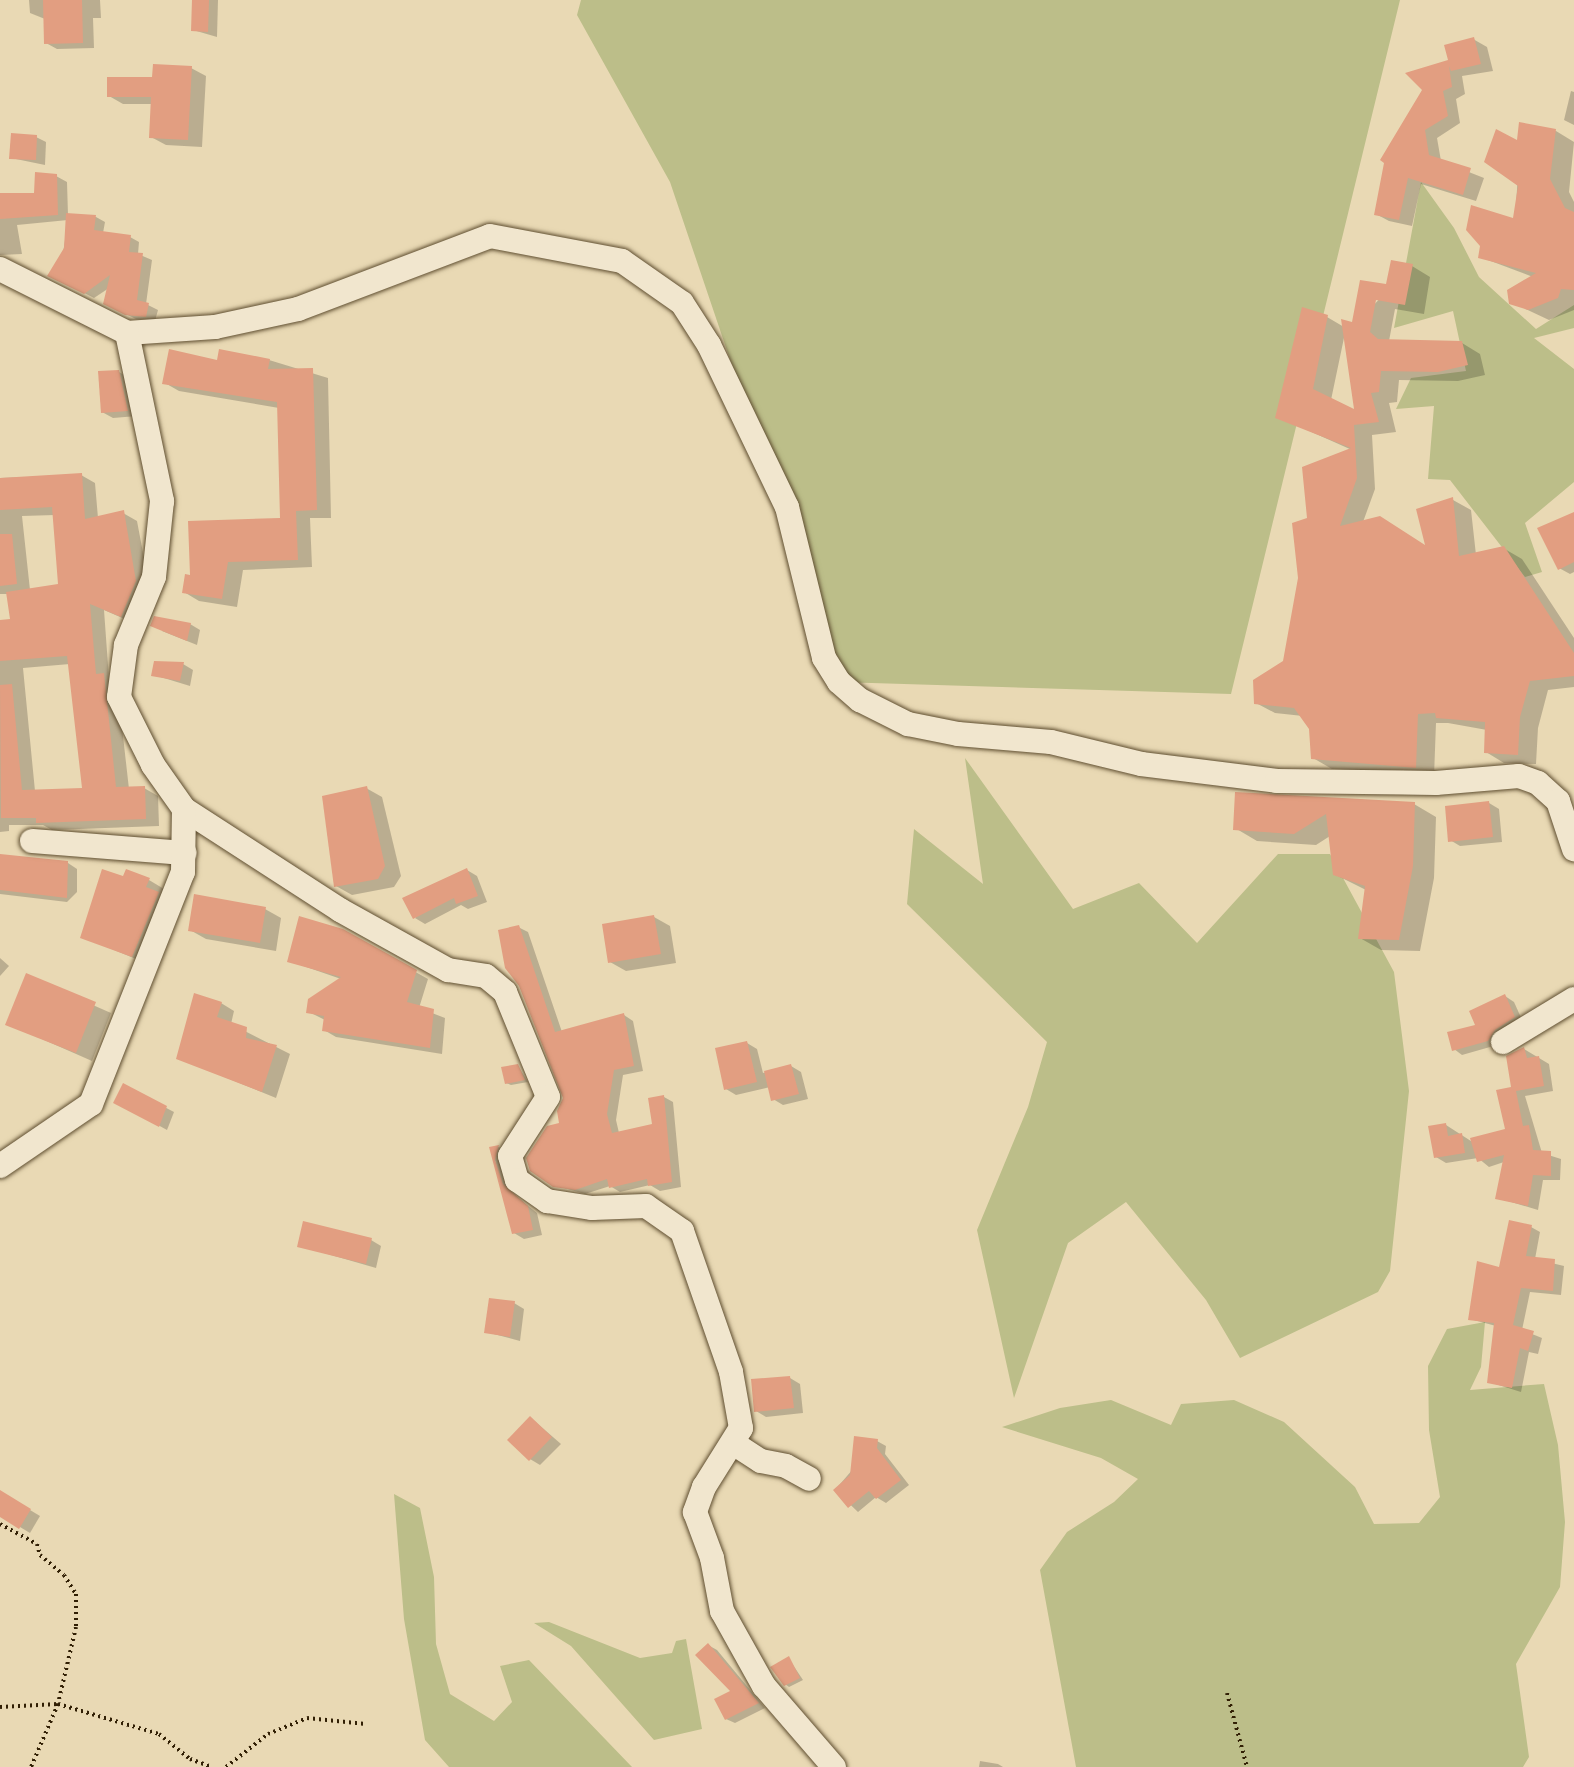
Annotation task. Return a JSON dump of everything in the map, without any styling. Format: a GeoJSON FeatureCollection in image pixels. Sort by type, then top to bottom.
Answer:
{"type":"FeatureCollection","features":[{"type":"Feature","properties":{"kind":"street"},"geometry":{"type":"LineString","coordinates":[[0,269],[127,333],[215,327],[298,309],[490,236],[622,261],[682,303],[709,345],[787,507],[824,658],[839,682],[860,700],[908,724],[958,734],[1051,742],[1141,764],[1277,781],[1436,783],[1519,776],[1538,783],[1558,801],[1574,849]]}},
{"type":"Feature","properties":{"kind":"street"},"geometry":{"type":"LineString","coordinates":[[127,333],[162,501],[154,577],[126,645],[119,697],[153,765],[184,809],[340,910],[448,970],[486,976],[505,992],[548,1097],[510,1156],[517,1180],[547,1201],[592,1208],[646,1206],[682,1231],[739,1400],[741,1428],[704,1487],[695,1512],[712,1558],[722,1611],[764,1686],[834,1767]]}},
{"type":"Feature","properties":{"kind":"street"},"geometry":{"type":"LineString","coordinates":[[0,1166],[91,1104],[145,978],[183,872],[184,809]]}},
{"type":"Feature","properties":{"kind":"street"},"geometry":{"type":"LineString","coordinates":[[32,841],[185,853]]}},
{"type":"Feature","properties":{"kind":"street"},"geometry":{"type":"LineString","coordinates":[[1503,1042],[1574,999]]}},
{"type":"Feature","properties":{"kind":"street"},"geometry":{"type":"LineString","coordinates":[[733,1443],[761,1461],[786,1466],[809,1479]]}},
{"type":"Feature","properties":{"kind":"path"},"geometry":{"type":"LineString","coordinates":[[0,1524],[37,1544],[40,1555],[64,1575],[76,1594],[76,1627],[58,1704],[31,1767]]}},
{"type":"Feature","properties":{"kind":"path"},"geometry":{"type":"LineString","coordinates":[[1227,1693],[1247,1767]]}},
{"type":"Feature","properties":{"kind":"path"},"geometry":{"type":"LineString","coordinates":[[0,1707],[58,1704],[159,1734],[190,1759],[212,1767]]}},
{"type":"Feature","properties":{"kind":"path"},"geometry":{"type":"LineString","coordinates":[[226,1767],[268,1734],[307,1718],[366,1724]]}},
{"type":"Feature","properties":{"kind":"green space"},"geometry":{"type":"Polygon","coordinates":[[[581,0],[1400,0],[1231,694],[839,682],[670,182],[577,15],[581,0]]]}},
{"type":"Feature","properties":{"kind":"green space"},"geometry":{"type":"Polygon","coordinates":[[[1421,182],[1454,228],[1479,277],[1536,329],[1574,305],[1574,328],[1534,338],[1574,369],[1574,482],[1525,523],[1542,572],[1525,577],[1450,480],[1428,479],[1434,406],[1396,409],[1411,378],[1466,371],[1453,311],[1394,328],[1421,182]]]}},
{"type":"Feature","properties":{"kind":"green space"},"geometry":{"type":"Polygon","coordinates":[[[965,758],[1073,909],[1139,883],[1197,943],[1278,854],[1330,854],[1394,972],[1409,1091],[1390,1271],[1378,1292],[1240,1358],[1206,1300],[1126,1202],[1068,1243],[1014,1398],[977,1230],[1028,1107],[1047,1042],[907,904],[914,829],[983,884],[965,758]]]}},
{"type":"Feature","properties":{"kind":"green space"},"geometry":{"type":"Polygon","coordinates":[[[1485,1322],[1481,1367],[1470,1390],[1544,1384],[1558,1445],[1565,1522],[1560,1587],[1516,1664],[1529,1757],[1523,1767],[1076,1767],[1040,1570],[1067,1532],[1114,1502],[1138,1479],[1101,1458],[1002,1427],[1060,1408],[1111,1400],[1171,1425],[1181,1404],[1234,1400],[1284,1422],[1355,1487],[1374,1524],[1419,1523],[1440,1497],[1429,1430],[1428,1366],[1447,1329],[1485,1322]]]}},
{"type":"Feature","properties":{"kind":"green space"},"geometry":{"type":"Polygon","coordinates":[[[394,1494],[420,1508],[434,1577],[436,1644],[450,1694],[494,1721],[512,1702],[500,1666],[529,1660],[632,1767],[449,1767],[425,1740],[404,1619],[394,1494]]]}},
{"type":"Feature","properties":{"kind":"green space"},"geometry":{"type":"Polygon","coordinates":[[[549,1622],[640,1658],[672,1653],[676,1641],[686,1639],[702,1729],[654,1740],[571,1646],[534,1623],[549,1622]]]}},
{"type":"Feature","properties":{"kind":"building"},"geometry":{"type":"Polygon","coordinates":[[[43,0],[82,0],[83,43],[44,44],[43,0]]]}},
{"type":"Feature","properties":{"kind":"building"},"geometry":{"type":"Polygon","coordinates":[[[192,0],[209,0],[208,32],[191,31],[192,0]]]}},
{"type":"Feature","properties":{"kind":"building"},"geometry":{"type":"Polygon","coordinates":[[[1474,37],[1481,64],[1451,71],[1449,66],[1452,87],[1443,91],[1448,116],[1425,130],[1429,155],[1471,168],[1463,195],[1408,178],[1399,220],[1374,215],[1384,163],[1380,160],[1422,90],[1405,73],[1448,60],[1444,45],[1474,37]]]}},
{"type":"Feature","properties":{"kind":"building"},"geometry":{"type":"Polygon","coordinates":[[[153,64],[192,66],[188,140],[149,138],[151,97],[107,97],[107,77],[152,77],[153,64]]]}},
{"type":"Feature","properties":{"kind":"building"},"geometry":{"type":"Polygon","coordinates":[[[1519,122],[1556,129],[1550,179],[1565,208],[1574,212],[1574,290],[1561,289],[1558,298],[1528,310],[1509,304],[1507,290],[1536,273],[1478,258],[1480,246],[1466,230],[1471,205],[1513,218],[1518,186],[1484,162],[1496,129],[1517,140],[1519,122]]]}},
{"type":"Feature","properties":{"kind":"building"},"geometry":{"type":"Polygon","coordinates":[[[11,133],[37,135],[36,160],[9,159],[11,133]]]}},
{"type":"Feature","properties":{"kind":"building"},"geometry":{"type":"Polygon","coordinates":[[[35,172],[57,174],[58,215],[0,219],[0,193],[34,193],[35,172]]]}},
{"type":"Feature","properties":{"kind":"building"},"geometry":{"type":"Polygon","coordinates":[[[66,213],[96,215],[94,230],[131,235],[129,252],[143,253],[137,300],[149,303],[146,317],[125,315],[103,304],[110,275],[84,294],[47,276],[64,248],[66,213]]]}},
{"type":"Feature","properties":{"kind":"building"},"geometry":{"type":"Polygon","coordinates":[[[1391,260],[1413,264],[1405,305],[1376,300],[1370,332],[1378,339],[1462,341],[1468,365],[1438,372],[1381,371],[1379,392],[1371,393],[1379,422],[1354,425],[1357,478],[1340,526],[1380,516],[1425,545],[1416,509],[1453,497],[1459,556],[1504,546],[1574,653],[1574,676],[1530,681],[1520,717],[1518,755],[1484,753],[1485,722],[1436,718],[1435,713],[1418,714],[1416,768],[1311,759],[1309,729],[1294,708],[1254,704],[1253,680],[1283,661],[1298,578],[1292,523],[1307,518],[1302,467],[1351,448],[1275,418],[1302,307],[1328,315],[1313,389],[1354,409],[1341,319],[1352,322],[1360,280],[1386,284],[1391,260]]]}},
{"type":"Feature","properties":{"kind":"building"},"geometry":{"type":"Polygon","coordinates":[[[169,349],[217,360],[219,349],[270,359],[268,369],[313,368],[317,510],[296,511],[298,560],[228,562],[222,599],[182,593],[185,574],[190,575],[188,521],[280,518],[277,402],[162,384],[169,349]]]}},
{"type":"Feature","properties":{"kind":"building"},"geometry":{"type":"Polygon","coordinates":[[[119,370],[128,411],[101,413],[98,371],[119,370]]]}},
{"type":"Feature","properties":{"kind":"building"},"geometry":{"type":"Polygon","coordinates":[[[82,473],[85,519],[124,510],[136,581],[121,617],[90,604],[96,674],[104,673],[116,787],[145,786],[146,819],[36,823],[36,818],[1,818],[0,685],[12,684],[22,790],[82,788],[67,656],[0,661],[0,620],[10,619],[6,592],[58,584],[52,507],[0,510],[0,478],[82,473]]]}},
{"type":"Feature","properties":{"kind":"building"},"geometry":{"type":"Polygon","coordinates":[[[1574,512],[1574,562],[1558,570],[1537,528],[1574,512]]]}},
{"type":"Feature","properties":{"kind":"building"},"geometry":{"type":"Polygon","coordinates":[[[0,534],[12,534],[17,584],[0,586],[0,534]]]}},
{"type":"Feature","properties":{"kind":"building"},"geometry":{"type":"Polygon","coordinates":[[[154,616],[191,623],[187,641],[150,626],[154,616]]]}},
{"type":"Feature","properties":{"kind":"building"},"geometry":{"type":"Polygon","coordinates":[[[154,661],[184,662],[180,681],[151,676],[154,661]]]}},
{"type":"Feature","properties":{"kind":"building"},"geometry":{"type":"Polygon","coordinates":[[[367,786],[385,866],[378,879],[334,887],[322,796],[367,786]]]}},
{"type":"Feature","properties":{"kind":"building"},"geometry":{"type":"Polygon","coordinates":[[[1235,792],[1415,802],[1413,866],[1399,940],[1358,939],[1365,886],[1333,875],[1326,814],[1294,834],[1233,830],[1235,792]]]}},
{"type":"Feature","properties":{"kind":"building"},"geometry":{"type":"Polygon","coordinates":[[[1489,801],[1493,837],[1448,842],[1445,806],[1489,801]]]}},
{"type":"Feature","properties":{"kind":"building"},"geometry":{"type":"Polygon","coordinates":[[[0,854],[68,861],[67,898],[0,890],[0,854]]]}},
{"type":"Feature","properties":{"kind":"building"},"geometry":{"type":"Polygon","coordinates":[[[467,868],[478,896],[456,904],[454,898],[413,919],[402,898],[467,868]]]}},
{"type":"Feature","properties":{"kind":"building"},"geometry":{"type":"Polygon","coordinates":[[[102,869],[123,876],[126,869],[150,878],[146,887],[159,892],[132,957],[80,938],[102,869]]]}},
{"type":"Feature","properties":{"kind":"building"},"geometry":{"type":"Polygon","coordinates":[[[194,894],[266,907],[260,943],[188,931],[194,894]]]}},
{"type":"Feature","properties":{"kind":"building"},"geometry":{"type":"Polygon","coordinates":[[[654,915],[661,954],[608,963],[602,924],[654,915]]]}},
{"type":"Feature","properties":{"kind":"building"},"geometry":{"type":"Polygon","coordinates":[[[299,916],[343,929],[417,970],[407,1002],[434,1009],[430,1048],[322,1031],[324,1016],[306,1013],[308,999],[341,977],[287,962],[299,916]]]}},
{"type":"Feature","properties":{"kind":"building"},"geometry":{"type":"Polygon","coordinates":[[[519,925],[555,1032],[624,1013],[634,1066],[614,1070],[607,1114],[612,1133],[652,1124],[648,1098],[664,1095],[672,1182],[648,1186],[647,1179],[609,1188],[607,1179],[575,1190],[553,1187],[530,1171],[526,1158],[547,1126],[559,1123],[557,1111],[563,1098],[519,986],[505,968],[498,930],[519,925]]]}},
{"type":"Feature","properties":{"kind":"building"},"geometry":{"type":"Polygon","coordinates":[[[26,973],[96,1002],[76,1053],[5,1025],[26,973]]]}},
{"type":"Feature","properties":{"kind":"building"},"geometry":{"type":"Polygon","coordinates":[[[194,993],[222,1002],[217,1017],[247,1027],[246,1038],[277,1045],[262,1092],[176,1059],[194,993]]]}},
{"type":"Feature","properties":{"kind":"building"},"geometry":{"type":"Polygon","coordinates":[[[1505,994],[1515,1017],[1495,1030],[1488,1041],[1452,1051],[1447,1032],[1475,1025],[1469,1011],[1505,994]]]}},
{"type":"Feature","properties":{"kind":"building"},"geometry":{"type":"Polygon","coordinates":[[[747,1041],[757,1082],[724,1090],[715,1048],[747,1041]]]}},
{"type":"Feature","properties":{"kind":"building"},"geometry":{"type":"Polygon","coordinates":[[[1524,1047],[1527,1058],[1539,1056],[1544,1086],[1516,1091],[1523,1126],[1529,1125],[1533,1150],[1551,1151],[1551,1176],[1533,1175],[1528,1206],[1495,1199],[1504,1155],[1477,1162],[1470,1138],[1505,1129],[1496,1090],[1511,1087],[1506,1056],[1524,1047]]]}},
{"type":"Feature","properties":{"kind":"building"},"geometry":{"type":"Polygon","coordinates":[[[518,1064],[525,1080],[505,1084],[501,1067],[518,1064]]]}},
{"type":"Feature","properties":{"kind":"building"},"geometry":{"type":"Polygon","coordinates":[[[791,1064],[799,1094],[771,1101],[764,1071],[791,1064]]]}},
{"type":"Feature","properties":{"kind":"building"},"geometry":{"type":"Polygon","coordinates":[[[123,1083],[167,1106],[159,1127],[113,1103],[123,1083]]]}},
{"type":"Feature","properties":{"kind":"building"},"geometry":{"type":"Polygon","coordinates":[[[1446,1123],[1448,1136],[1462,1133],[1465,1153],[1434,1158],[1428,1126],[1446,1123]]]}},
{"type":"Feature","properties":{"kind":"building"},"geometry":{"type":"Polygon","coordinates":[[[499,1145],[495,1160],[503,1184],[528,1206],[533,1230],[512,1234],[489,1147],[499,1145]]]}},
{"type":"Feature","properties":{"kind":"building"},"geometry":{"type":"Polygon","coordinates":[[[1509,1220],[1532,1225],[1526,1256],[1555,1259],[1553,1291],[1521,1288],[1513,1325],[1534,1331],[1528,1351],[1520,1348],[1512,1388],[1487,1383],[1494,1323],[1468,1320],[1477,1261],[1499,1267],[1509,1220]]]}},
{"type":"Feature","properties":{"kind":"building"},"geometry":{"type":"Polygon","coordinates":[[[303,1221],[372,1238],[366,1264],[297,1247],[303,1221]]]}},
{"type":"Feature","properties":{"kind":"building"},"geometry":{"type":"Polygon","coordinates":[[[489,1298],[515,1301],[510,1337],[484,1333],[489,1298]]]}},
{"type":"Feature","properties":{"kind":"building"},"geometry":{"type":"Polygon","coordinates":[[[790,1376],[794,1408],[754,1412],[751,1379],[790,1376]]]}},
{"type":"Feature","properties":{"kind":"building"},"geometry":{"type":"Polygon","coordinates":[[[530,1416],[552,1437],[529,1461],[507,1440],[530,1416]]]}},
{"type":"Feature","properties":{"kind":"building"},"geometry":{"type":"Polygon","coordinates":[[[854,1436],[878,1439],[877,1448],[901,1480],[876,1499],[869,1491],[848,1508],[833,1490],[850,1475],[854,1436]]]}},
{"type":"Feature","properties":{"kind":"building"},"geometry":{"type":"Polygon","coordinates":[[[0,1490],[31,1509],[19,1529],[0,1517],[0,1490]]]}},
{"type":"Feature","properties":{"kind":"building"},"geometry":{"type":"Polygon","coordinates":[[[708,1643],[759,1703],[725,1720],[714,1699],[730,1691],[695,1655],[708,1643]]]}},
{"type":"Feature","properties":{"kind":"building"},"geometry":{"type":"Polygon","coordinates":[[[789,1656],[800,1678],[784,1686],[770,1667],[789,1656]]]}}]}
